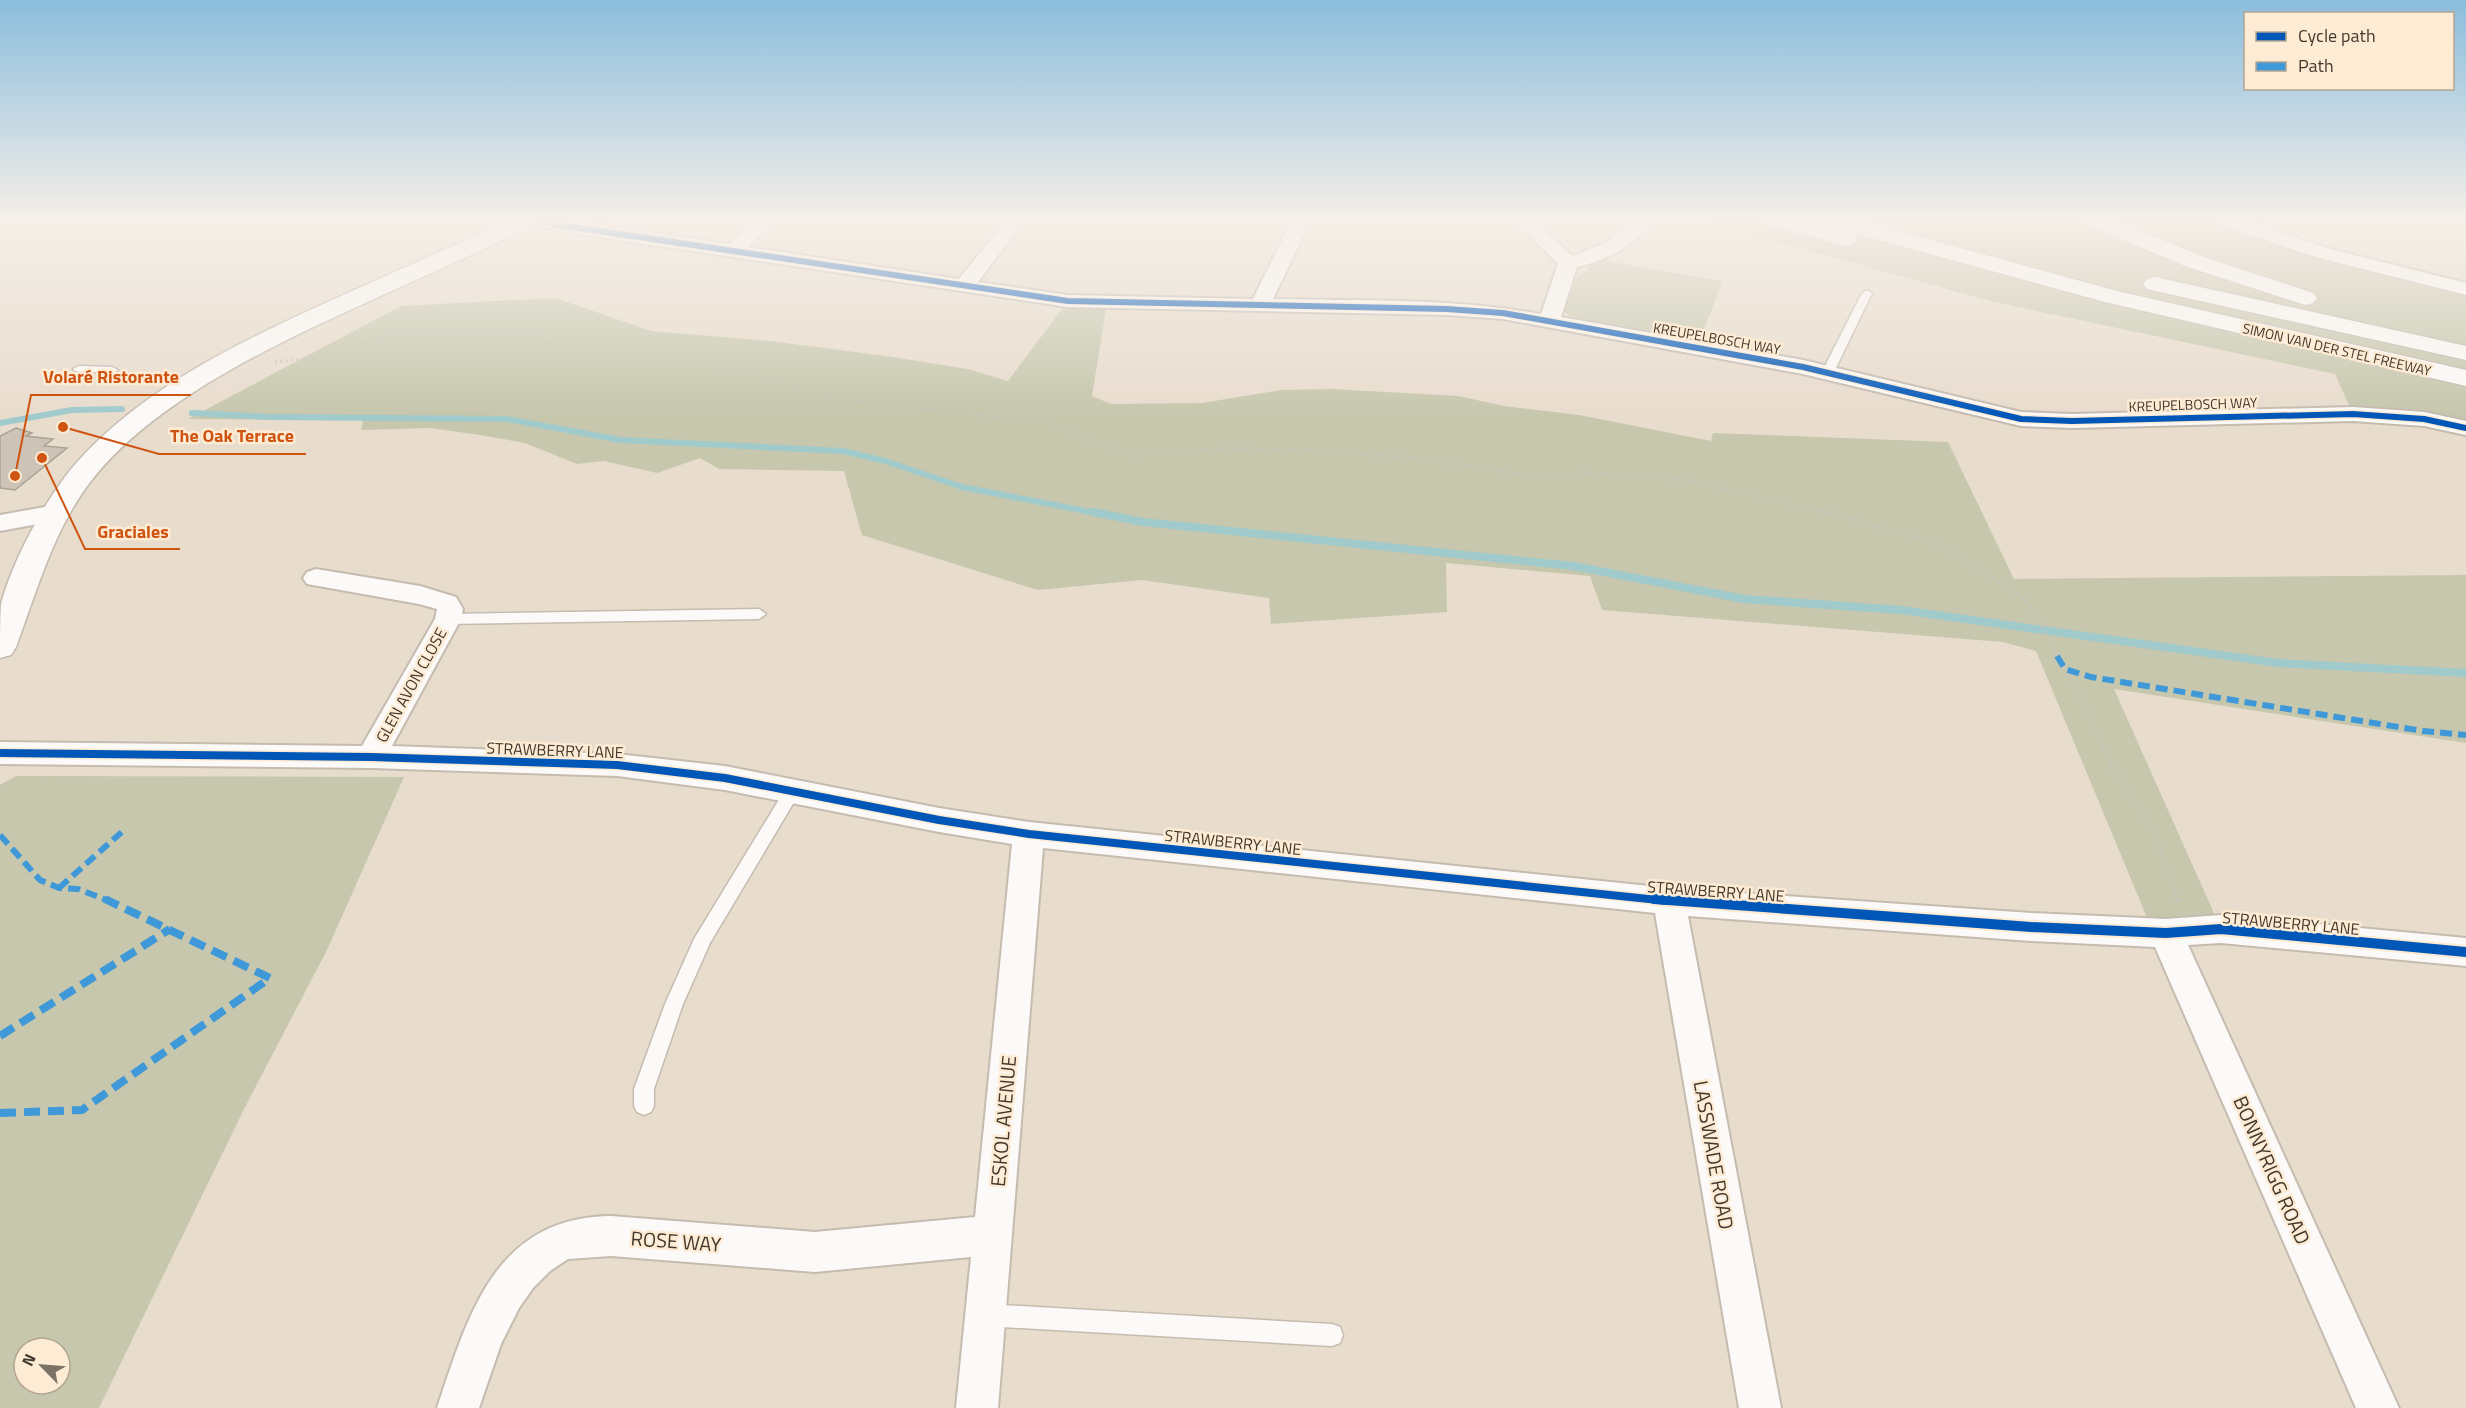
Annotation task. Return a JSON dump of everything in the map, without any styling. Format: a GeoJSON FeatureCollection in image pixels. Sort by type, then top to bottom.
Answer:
{"type":"FeatureCollection","features":[{"type":"Feature","properties":{"kind":"main road"},"geometry":{"type":"LineString","coordinates":[[0,647],[31,565],[56,513],[74,484],[100,454],[159,405],[221,364],[306,321],[388,284]]}},
{"type":"Feature","properties":{"kind":"main road"},"geometry":{"type":"LineString","coordinates":[[2031,284],[2208,321]]}},
{"type":"Feature","properties":{"kind":"main road","name":"SIMON VAN DER STEL FREEWAY"},"geometry":{"type":"LineString","coordinates":[[2063,284],[2208,321],[2466,378]]}},
{"type":"Feature","properties":{"kind":"main road","name":"SIMON VAN DER STEL FREEWAY"},"geometry":{"type":"LineString","coordinates":[[2157,284],[2466,353]]}},
{"type":"Feature","properties":{"kind":"main road"},"geometry":{"type":"LineString","coordinates":[[2259,284],[2393,323],[2466,340]]}},
{"type":"Feature","properties":{"kind":"street","name":"KREUPELBOSCH WAY"},"geometry":{"type":"LineString","coordinates":[[956,284],[1068,301],[1465,310],[1503,313],[1828,372],[1983,410],[2046,421],[2353,414],[2424,418],[2466,428]]}},
{"type":"Feature","properties":{"kind":"street"},"geometry":{"type":"LineString","coordinates":[[1260,305],[1271,284]]}},
{"type":"Feature","properties":{"kind":"street"},"geometry":{"type":"LineString","coordinates":[[1549,322],[1561,284]]}},
{"type":"Feature","properties":{"kind":"street"},"geometry":{"type":"LineString","coordinates":[[2445,284],[2466,289]]}},
{"type":"Feature","properties":{"kind":"street"},"geometry":{"type":"LineString","coordinates":[[0,522],[56,513]]}},
{"type":"Feature","properties":{"kind":"street","name":"GLEN AVON CLOSE"},"geometry":{"type":"LineString","coordinates":[[316,578],[437,599],[447,603],[450,609],[448,619],[371,757]]}},
{"type":"Feature","properties":{"kind":"street","name":"STRAWBERRY LANE"},"geometry":{"type":"LineString","coordinates":[[0,753],[371,757],[617,765],[725,778],[1029,834],[1669,901],[2031,927],[2166,933],[2222,930],[2466,952]]}},
{"type":"Feature","properties":{"kind":"street","name":"ESKOL AVENUE"},"geometry":{"type":"LineString","coordinates":[[977,1408],[1029,834]]}},
{"type":"Feature","properties":{"kind":"street","name":"LASSWADE ROAD"},"geometry":{"type":"LineString","coordinates":[[1669,901],[1760,1408]]}},
{"type":"Feature","properties":{"kind":"street","name":"BONNYRIGG ROAD"},"geometry":{"type":"LineString","coordinates":[[2166,933],[2378,1408]]}},
{"type":"Feature","properties":{"kind":"street","name":"ROSE WAY"},"geometry":{"type":"LineString","coordinates":[[458,1408],[476,1352],[492,1316],[514,1281],[535,1260],[556,1244],[586,1236],[611,1236],[815,1252],[992,1235]]}},
{"type":"Feature","properties":{"kind":"lane"},"geometry":{"type":"LineString","coordinates":[[1828,372],[1867,293]]}},
{"type":"Feature","properties":{"kind":"lane"},"geometry":{"type":"LineString","coordinates":[[79,369],[112,370]]}},
{"type":"Feature","properties":{"kind":"lane"},"geometry":{"type":"LineString","coordinates":[[448,619],[759,614]]}},
{"type":"Feature","properties":{"kind":"lane"},"geometry":{"type":"LineString","coordinates":[[644,1106],[644,1089],[674,1004],[703,939],[792,792]]}},
{"type":"Feature","properties":{"kind":"lane"},"geometry":{"type":"LineString","coordinates":[[985,1315],[1332,1335]]}},
{"type":"Feature","properties":{"kind":"path"},"geometry":{"type":"LineString","coordinates":[[271,362],[302,359],[396,335],[535,335],[561,349],[606,359],[698,362],[842,400],[1047,422],[1095,444],[1137,455],[1221,449],[1309,450],[1425,459],[1533,477],[1587,473],[1688,480],[1803,506],[1940,545],[2024,598],[2040,621],[2058,656]]}},
{"type":"Feature","properties":{"kind":"path"},"geometry":{"type":"LineString","coordinates":[[2065,669],[2115,771],[2156,834],[2179,906],[2166,933]]}},
{"type":"Feature","properties":{"kind":"green space"},"geometry":{"type":"Polygon","coordinates":[[[1574,284],[1722,284],[1698,344],[1576,321],[1564,311],[1574,284]]]}},
{"type":"Feature","properties":{"kind":"green space"},"geometry":{"type":"Polygon","coordinates":[[[1928,284],[2448,284],[2466,289],[2466,428],[2353,414],[2335,374],[1990,301],[1928,284]]]}},
{"type":"Feature","properties":{"kind":"green space"},"geometry":{"type":"Polygon","coordinates":[[[555,298],[652,331],[770,341],[886,356],[968,369],[1008,381],[1068,301],[1107,303],[1092,396],[1111,404],[1202,403],[1281,390],[1331,389],[1458,396],[1504,406],[1579,415],[1711,441],[1713,433],[1948,442],[2014,579],[2466,575],[2466,743],[2114,689],[2221,929],[2153,932],[2036,651],[2003,642],[1602,610],[1590,576],[1446,563],[1447,612],[1271,624],[1269,598],[1142,580],[1038,590],[862,535],[844,471],[719,469],[700,458],[657,473],[604,461],[577,464],[525,443],[480,435],[430,428],[361,430],[363,420],[188,419],[401,306],[555,298]]]}},
{"type":"Feature","properties":{"kind":"green space"},"geometry":{"type":"Polygon","coordinates":[[[16,776],[404,777],[327,950],[244,1109],[99,1408],[0,1408],[0,785],[16,776]]]}},
{"type":"Feature","properties":{"kind":"building"},"geometry":{"type":"Polygon","coordinates":[[[16,428],[32,433],[26,436],[53,439],[44,446],[67,448],[15,490],[0,488],[0,436],[16,428]]]}},
{"type":"Feature","properties":{"kind":"waterway"},"geometry":{"type":"LineString","coordinates":[[0,423],[72,410],[122,409]]}},
{"type":"Feature","properties":{"kind":"waterway"},"geometry":{"type":"LineString","coordinates":[[192,413],[269,417],[507,419],[620,440],[843,451],[885,461],[962,487],[1101,514]]}},
{"type":"Feature","properties":{"kind":"waterway"},"geometry":{"type":"LineString","coordinates":[[1093,512],[1143,522],[1573,566],[1744,599],[1901,610],[2278,663],[2466,673]]}},
{"type":"Feature","properties":{"kind":"marked path"},"geometry":{"type":"LineString","coordinates":[[2057,656],[2065,669],[2091,677],[2423,731],[2466,735]]}},
{"type":"Feature","properties":{"kind":"marked path"},"geometry":{"type":"LineString","coordinates":[[59,888],[123,831]]}},
{"type":"Feature","properties":{"kind":"marked path"},"geometry":{"type":"LineString","coordinates":[[0,835],[40,880],[59,888],[78,889],[120,905],[270,978],[82,1110],[0,1113]]}},
{"type":"Feature","properties":{"kind":"marked path"},"geometry":{"type":"LineString","coordinates":[[0,1036],[170,929]]}},
{"type":"Feature","properties":{"kind":"cycle path"},"geometry":{"type":"LineString","coordinates":[[952,284],[1068,301],[1447,309],[1503,313],[1803,367],[2021,419],[2072,421],[2353,414],[2424,419],[2466,428]]}},
{"type":"Feature","properties":{"kind":"cycle path"},"geometry":{"type":"LineString","coordinates":[[0,753],[371,757],[617,765],[725,778],[939,820],[1029,834],[1669,901],[2031,927],[2166,933],[2221,929],[2466,952]]}},
{"type":"Feature","properties":{"kind":"place","name":"The Oak Terrace"},"geometry":{"type":"Point","coordinates":[63,427]}},
{"type":"Feature","properties":{"kind":"place","name":"Graciales"},"geometry":{"type":"Point","coordinates":[42,458]}},
{"type":"Feature","properties":{"kind":"place","name":"Volaré Ristorante"},"geometry":{"type":"Point","coordinates":[15,476]}}]}
